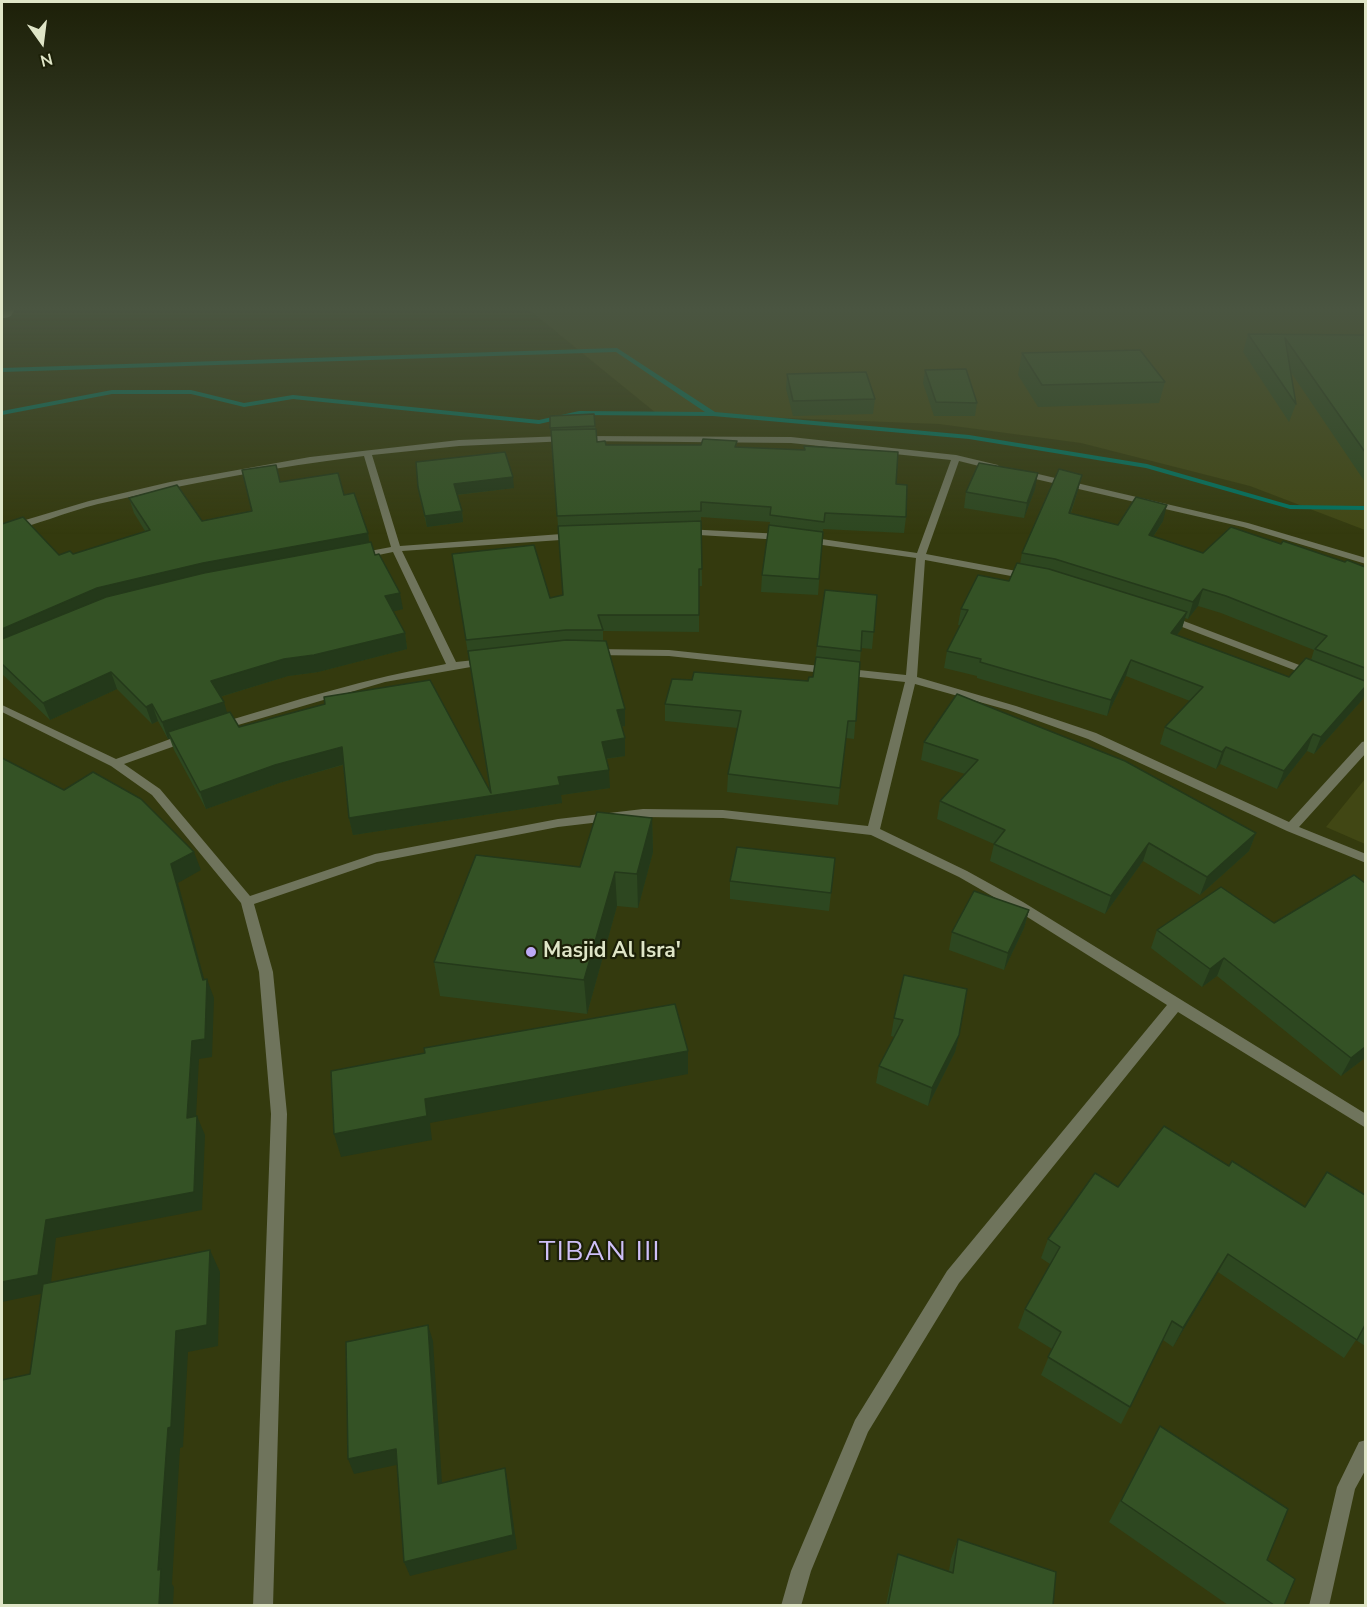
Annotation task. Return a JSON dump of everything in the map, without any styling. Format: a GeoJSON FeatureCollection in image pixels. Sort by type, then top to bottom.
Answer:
{"type":"FeatureCollection","features":[{"type":"Feature","properties":{"kind":"street"},"geometry":{"type":"LineString","coordinates":[[2,530],[92,503],[170,485],[310,460],[459,443],[599,438],[791,440],[956,458],[1002,469]]}},
{"type":"Feature","properties":{"kind":"street"},"geometry":{"type":"LineString","coordinates":[[367,453],[396,549],[452,665]]}},
{"type":"Feature","properties":{"kind":"street"},"geometry":{"type":"LineString","coordinates":[[873,831],[911,679],[921,556],[956,458]]}},
{"type":"Feature","properties":{"kind":"street"},"geometry":{"type":"LineString","coordinates":[[1014,472],[1245,525],[1365,561]]}},
{"type":"Feature","properties":{"kind":"street"},"geometry":{"type":"LineString","coordinates":[[676,532],[780,537],[921,556],[1036,578]]}},
{"type":"Feature","properties":{"kind":"street"},"geometry":{"type":"LineString","coordinates":[[351,557],[396,549],[586,536]]}},
{"type":"Feature","properties":{"kind":"street"},"geometry":{"type":"LineString","coordinates":[[1156,614],[1324,678]]}},
{"type":"Feature","properties":{"kind":"street"},"geometry":{"type":"LineString","coordinates":[[579,652],[669,653],[911,679],[1012,708],[1092,736],[1291,828],[1365,859]]}},
{"type":"Feature","properties":{"kind":"street"},"geometry":{"type":"LineString","coordinates":[[115,763],[204,732],[340,692],[452,665],[498,660]]}},
{"type":"Feature","properties":{"kind":"street"},"geometry":{"type":"LineString","coordinates":[[2,708],[115,763],[156,792],[247,902],[266,972],[279,1114],[263,1605]]}},
{"type":"Feature","properties":{"kind":"street"},"geometry":{"type":"LineString","coordinates":[[1291,828],[1365,745]]}},
{"type":"Feature","properties":{"kind":"street"},"geometry":{"type":"LineString","coordinates":[[247,902],[375,858],[558,823],[633,814],[723,814],[873,831],[963,874],[1018,905],[1365,1122]]}},
{"type":"Feature","properties":{"kind":"street"},"geometry":{"type":"LineString","coordinates":[[791,1605],[801,1571],[861,1426],[953,1277],[1177,1003]]}},
{"type":"Feature","properties":{"kind":"street"},"geometry":{"type":"LineString","coordinates":[[1319,1605],[1346,1487],[1365,1449]]}},
{"type":"Feature","properties":{"kind":"shaded area"},"geometry":{"type":"Polygon","coordinates":[[[620,384],[1365,384],[1365,530],[1250,486],[1081,443],[939,424],[656,413],[620,384]]]}},
{"type":"Feature","properties":{"kind":"shaded area"},"geometry":{"type":"Polygon","coordinates":[[[1365,779],[1365,844],[1326,827],[1365,779]]]}},
{"type":"Feature","properties":{"kind":"building"},"geometry":{"type":"Polygon","coordinates":[[[789,384],[870,384],[875,399],[793,401],[789,384]]]}},
{"type":"Feature","properties":{"kind":"building"},"geometry":{"type":"Polygon","coordinates":[[[930,384],[971,384],[977,403],[936,402],[930,384]]]}},
{"type":"Feature","properties":{"kind":"building"},"geometry":{"type":"Polygon","coordinates":[[[1282,384],[1293,384],[1296,404],[1282,384]]]}},
{"type":"Feature","properties":{"kind":"building"},"geometry":{"type":"Polygon","coordinates":[[[1317,384],[1365,384],[1365,452],[1317,384]]]}},
{"type":"Feature","properties":{"kind":"building"},"geometry":{"type":"Polygon","coordinates":[[[594,414],[595,426],[550,428],[550,416],[594,414]]]}},
{"type":"Feature","properties":{"kind":"building"},"geometry":{"type":"Polygon","coordinates":[[[596,429],[597,442],[605,441],[606,445],[701,445],[703,439],[737,441],[735,447],[805,450],[804,446],[898,452],[896,484],[907,485],[906,517],[825,513],[824,522],[770,515],[771,507],[701,502],[701,511],[557,516],[551,430],[596,429]]]}},
{"type":"Feature","properties":{"kind":"building"},"geometry":{"type":"Polygon","coordinates":[[[505,452],[513,477],[454,484],[462,511],[425,516],[418,487],[416,462],[505,452]]]}},
{"type":"Feature","properties":{"kind":"building"},"geometry":{"type":"Polygon","coordinates":[[[979,463],[1038,473],[1027,503],[966,492],[979,463]]]}},
{"type":"Feature","properties":{"kind":"building"},"geometry":{"type":"Polygon","coordinates":[[[276,465],[280,482],[338,473],[344,495],[354,493],[368,533],[203,563],[97,588],[2,629],[2,524],[23,517],[59,555],[70,551],[73,554],[150,530],[129,498],[177,485],[202,521],[252,511],[242,470],[276,465]]]}},
{"type":"Feature","properties":{"kind":"building"},"geometry":{"type":"Polygon","coordinates":[[[1059,469],[1082,475],[1069,513],[1118,525],[1136,497],[1167,505],[1149,535],[1203,553],[1231,527],[1281,544],[1283,541],[1365,567],[1365,668],[1315,649],[1327,636],[1226,596],[1203,589],[1193,602],[1055,559],[1022,553],[1059,469]]]}},
{"type":"Feature","properties":{"kind":"building"},"geometry":{"type":"Polygon","coordinates":[[[701,521],[702,569],[699,569],[699,615],[598,615],[603,630],[566,630],[466,640],[452,554],[534,545],[550,598],[563,595],[558,526],[701,521]]]}},
{"type":"Feature","properties":{"kind":"building"},"geometry":{"type":"Polygon","coordinates":[[[769,525],[823,532],[819,579],[762,575],[769,525]]]}},
{"type":"Feature","properties":{"kind":"building"},"geometry":{"type":"Polygon","coordinates":[[[371,542],[375,555],[379,554],[400,593],[385,596],[405,633],[314,655],[284,659],[211,681],[224,702],[162,722],[152,704],[146,707],[111,672],[43,703],[2,664],[2,639],[106,597],[204,573],[371,542]]]}},
{"type":"Feature","properties":{"kind":"building"},"geometry":{"type":"Polygon","coordinates":[[[1017,563],[1049,569],[1187,612],[1171,633],[1289,677],[1306,658],[1365,681],[1365,687],[1321,737],[1313,734],[1284,771],[1226,747],[1222,752],[1165,727],[1203,687],[1131,660],[1111,700],[980,662],[981,659],[947,651],[968,610],[961,609],[978,575],[1009,581],[1017,563]]]}},
{"type":"Feature","properties":{"kind":"building"},"geometry":{"type":"Polygon","coordinates":[[[825,590],[877,595],[874,632],[862,631],[861,651],[817,646],[825,590]]]}},
{"type":"Feature","properties":{"kind":"building"},"geometry":{"type":"Polygon","coordinates":[[[566,640],[606,641],[625,709],[617,710],[625,738],[602,742],[609,770],[558,777],[560,785],[349,818],[342,747],[275,765],[200,792],[168,732],[230,712],[239,727],[325,704],[324,697],[430,680],[491,793],[468,651],[566,640]]]}},
{"type":"Feature","properties":{"kind":"building"},"geometry":{"type":"Polygon","coordinates":[[[816,657],[860,662],[856,721],[848,721],[840,788],[728,774],[741,711],[665,704],[672,679],[692,680],[694,672],[808,681],[809,677],[813,677],[816,657]]]}},
{"type":"Feature","properties":{"kind":"building"},"geometry":{"type":"Polygon","coordinates":[[[957,694],[1125,761],[1256,833],[1207,877],[1149,843],[1111,896],[994,844],[1005,830],[940,801],[978,760],[924,742],[957,694]]]}},
{"type":"Feature","properties":{"kind":"building"},"geometry":{"type":"Polygon","coordinates":[[[2,758],[64,790],[93,772],[141,799],[194,852],[171,864],[203,980],[207,979],[205,1039],[192,1041],[187,1118],[197,1116],[194,1192],[46,1220],[38,1275],[2,1282],[2,758]]]}},
{"type":"Feature","properties":{"kind":"building","name":"Masjid Al Isra'"},"geometry":{"type":"Polygon","coordinates":[[[597,812],[652,818],[637,874],[615,872],[584,980],[434,962],[476,855],[580,867],[597,812]]]}},
{"type":"Feature","properties":{"kind":"building"},"geometry":{"type":"Polygon","coordinates":[[[737,847],[835,858],[831,893],[730,881],[737,847]]]}},
{"type":"Feature","properties":{"kind":"building"},"geometry":{"type":"Polygon","coordinates":[[[1354,875],[1365,883],[1365,1047],[1351,1058],[1224,958],[1210,969],[1157,930],[1221,887],[1274,923],[1354,875]]]}},
{"type":"Feature","properties":{"kind":"building"},"geometry":{"type":"Polygon","coordinates":[[[974,891],[1029,910],[1008,953],[952,932],[974,891]]]}},
{"type":"Feature","properties":{"kind":"building"},"geometry":{"type":"Polygon","coordinates":[[[904,975],[967,989],[959,1035],[932,1088],[879,1066],[903,1020],[894,1018],[904,975]]]}},
{"type":"Feature","properties":{"kind":"building"},"geometry":{"type":"Polygon","coordinates":[[[675,1004],[688,1051],[425,1099],[427,1116],[334,1134],[331,1071],[425,1053],[424,1048],[675,1004]]]}},
{"type":"Feature","properties":{"kind":"building"},"geometry":{"type":"Polygon","coordinates":[[[1164,1126],[1229,1166],[1232,1161],[1305,1207],[1327,1172],[1365,1195],[1365,1325],[1357,1340],[1228,1254],[1183,1328],[1172,1321],[1130,1407],[1048,1357],[1061,1332],[1025,1309],[1060,1247],[1048,1239],[1095,1173],[1118,1187],[1164,1126]]]}},
{"type":"Feature","properties":{"kind":"building"},"geometry":{"type":"Polygon","coordinates":[[[210,1250],[207,1325],[176,1331],[171,1427],[168,1428],[158,1570],[161,1569],[159,1605],[2,1605],[2,1380],[30,1374],[43,1284],[210,1250]]]}},
{"type":"Feature","properties":{"kind":"building"},"geometry":{"type":"Polygon","coordinates":[[[428,1325],[438,1484],[505,1468],[513,1535],[404,1562],[396,1449],[348,1459],[346,1342],[428,1325]]]}},
{"type":"Feature","properties":{"kind":"building"},"geometry":{"type":"Polygon","coordinates":[[[1160,1426],[1288,1509],[1267,1560],[1295,1579],[1284,1605],[1274,1605],[1121,1501],[1160,1426]]]}},
{"type":"Feature","properties":{"kind":"building"},"geometry":{"type":"Polygon","coordinates":[[[958,1539],[1056,1572],[1053,1605],[888,1605],[898,1554],[953,1573],[958,1539]]]}},
{"type":"Feature","properties":{"kind":"waterway"},"geometry":{"type":"LineString","coordinates":[[668,384],[713,414]]}},
{"type":"Feature","properties":{"kind":"waterway"},"geometry":{"type":"LineString","coordinates":[[2,413],[112,392],[191,392],[244,405],[293,397],[539,422],[579,413],[713,414]]}},
{"type":"Feature","properties":{"kind":"waterway"},"geometry":{"type":"LineString","coordinates":[[713,414],[969,437],[1147,466],[1290,507],[1366,508]]}},
{"type":"Feature","properties":{"kind":"place","name":"Masjid Al Isra'"},"geometry":{"type":"Point","coordinates":[531,952]}},
{"type":"Feature","properties":{"kind":"district","name":"TIBAN III"},"geometry":{"type":"Point","coordinates":[600,1253]}}]}
